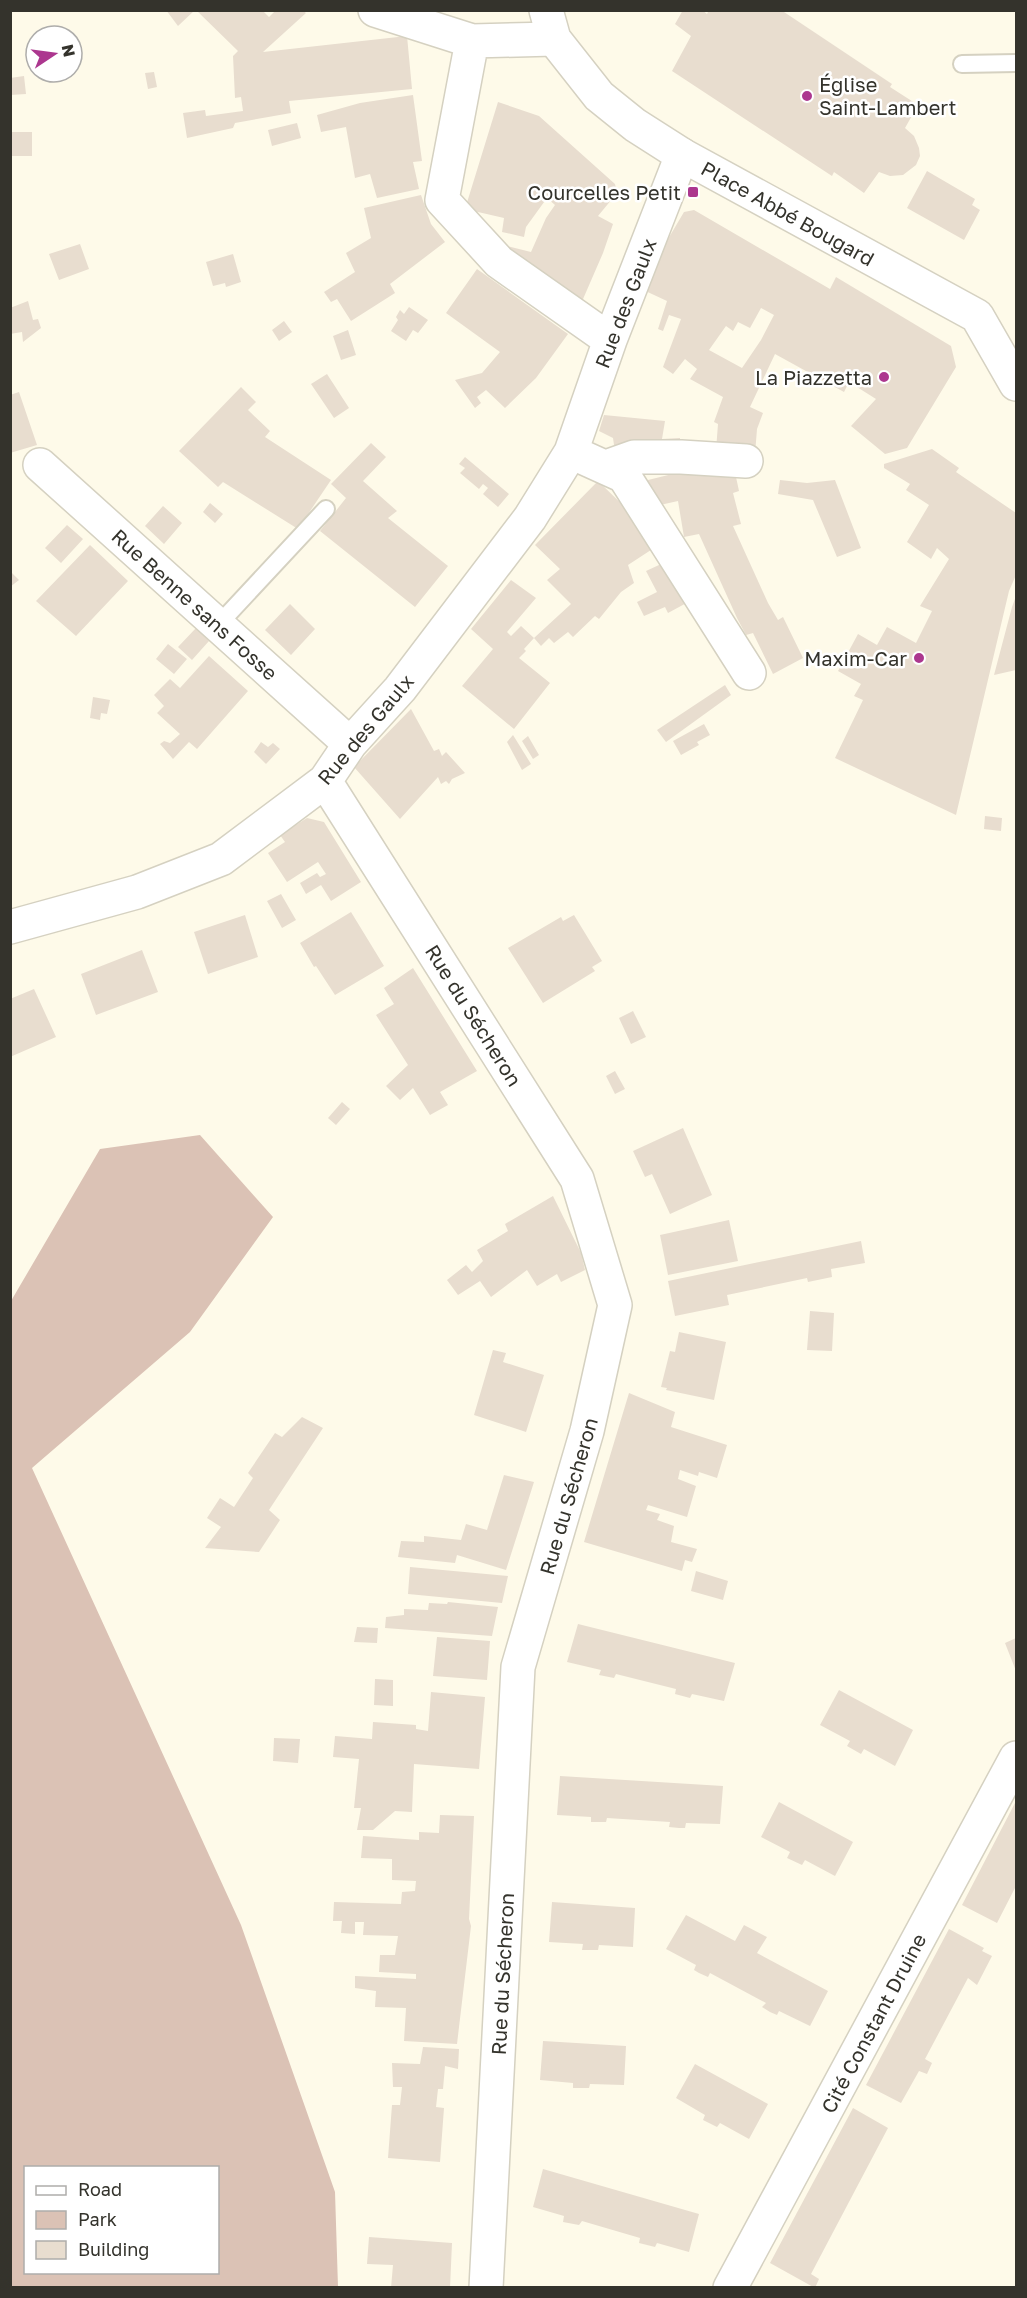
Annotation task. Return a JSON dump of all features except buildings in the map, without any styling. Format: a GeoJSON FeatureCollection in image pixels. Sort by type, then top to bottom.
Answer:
{"type":"FeatureCollection","features":[{"type":"Feature","properties":{"kind":"street"},"geometry":{"type":"LineString","coordinates":[[375,10],[472,41],[550,25]]}},
{"type":"Feature","properties":{"kind":"street","name":"Place Abbé Bougard"},"geometry":{"type":"LineString","coordinates":[[550,25],[599,96],[635,124],[682,155],[977,316],[1017,384]]}},
{"type":"Feature","properties":{"kind":"street"},"geometry":{"type":"LineString","coordinates":[[472,41],[442,200],[499,262],[610,340]]}},
{"type":"Feature","properties":{"kind":"street","name":"Rue des Gaulx"},"geometry":{"type":"LineString","coordinates":[[10,927],[137,892],[221,859],[325,781],[350,744],[400,689],[530,518],[571,452],[610,340],[682,155]]}},
{"type":"Feature","properties":{"kind":"street"},"geometry":{"type":"LineString","coordinates":[[571,452],[624,476],[749,673]]}},
{"type":"Feature","properties":{"kind":"street"},"geometry":{"type":"LineString","coordinates":[[606,467],[634,457],[681,456],[746,461]]}},
{"type":"Feature","properties":{"kind":"street","name":"Rue Benne sans Fosse"},"geometry":{"type":"LineString","coordinates":[[40,465],[350,744]]}},
{"type":"Feature","properties":{"kind":"street","name":"Rue du Sécheron"},"geometry":{"type":"LineString","coordinates":[[325,781],[577,1179],[615,1305],[587,1431],[518,1668],[486,2288]]}},
{"type":"Feature","properties":{"kind":"street","name":"Cité Constant Druine"},"geometry":{"type":"LineString","coordinates":[[730,2288],[1017,1758]]}},
{"type":"Feature","properties":{"kind":"lane"},"geometry":{"type":"LineString","coordinates":[[962,64],[1017,63]]}},
{"type":"Feature","properties":{"kind":"lane"},"geometry":{"type":"LineString","coordinates":[[218,625],[326,509]]}},
{"type":"Feature","properties":{"kind":"green space"},"geometry":{"type":"Polygon","coordinates":[[[200,1135],[273,1217],[190,1332],[32,1468],[241,1925],[335,2192],[338,2287],[11,2287],[11,1301],[100,1149],[200,1135]]]}},
{"type":"Feature","properties":{"kind":"place","name":"Église Saint-Lambert"},"geometry":{"type":"Point","coordinates":[807,96]}},
{"type":"Feature","properties":{"kind":"place","name":"Courcelles Petit"},"geometry":{"type":"Point","coordinates":[693,192]}},
{"type":"Feature","properties":{"kind":"place","name":"La Piazzetta"},"geometry":{"type":"Point","coordinates":[884,377]}},
{"type":"Feature","properties":{"kind":"place","name":"Maxim-Car"},"geometry":{"type":"Point","coordinates":[919,658]}}]}
